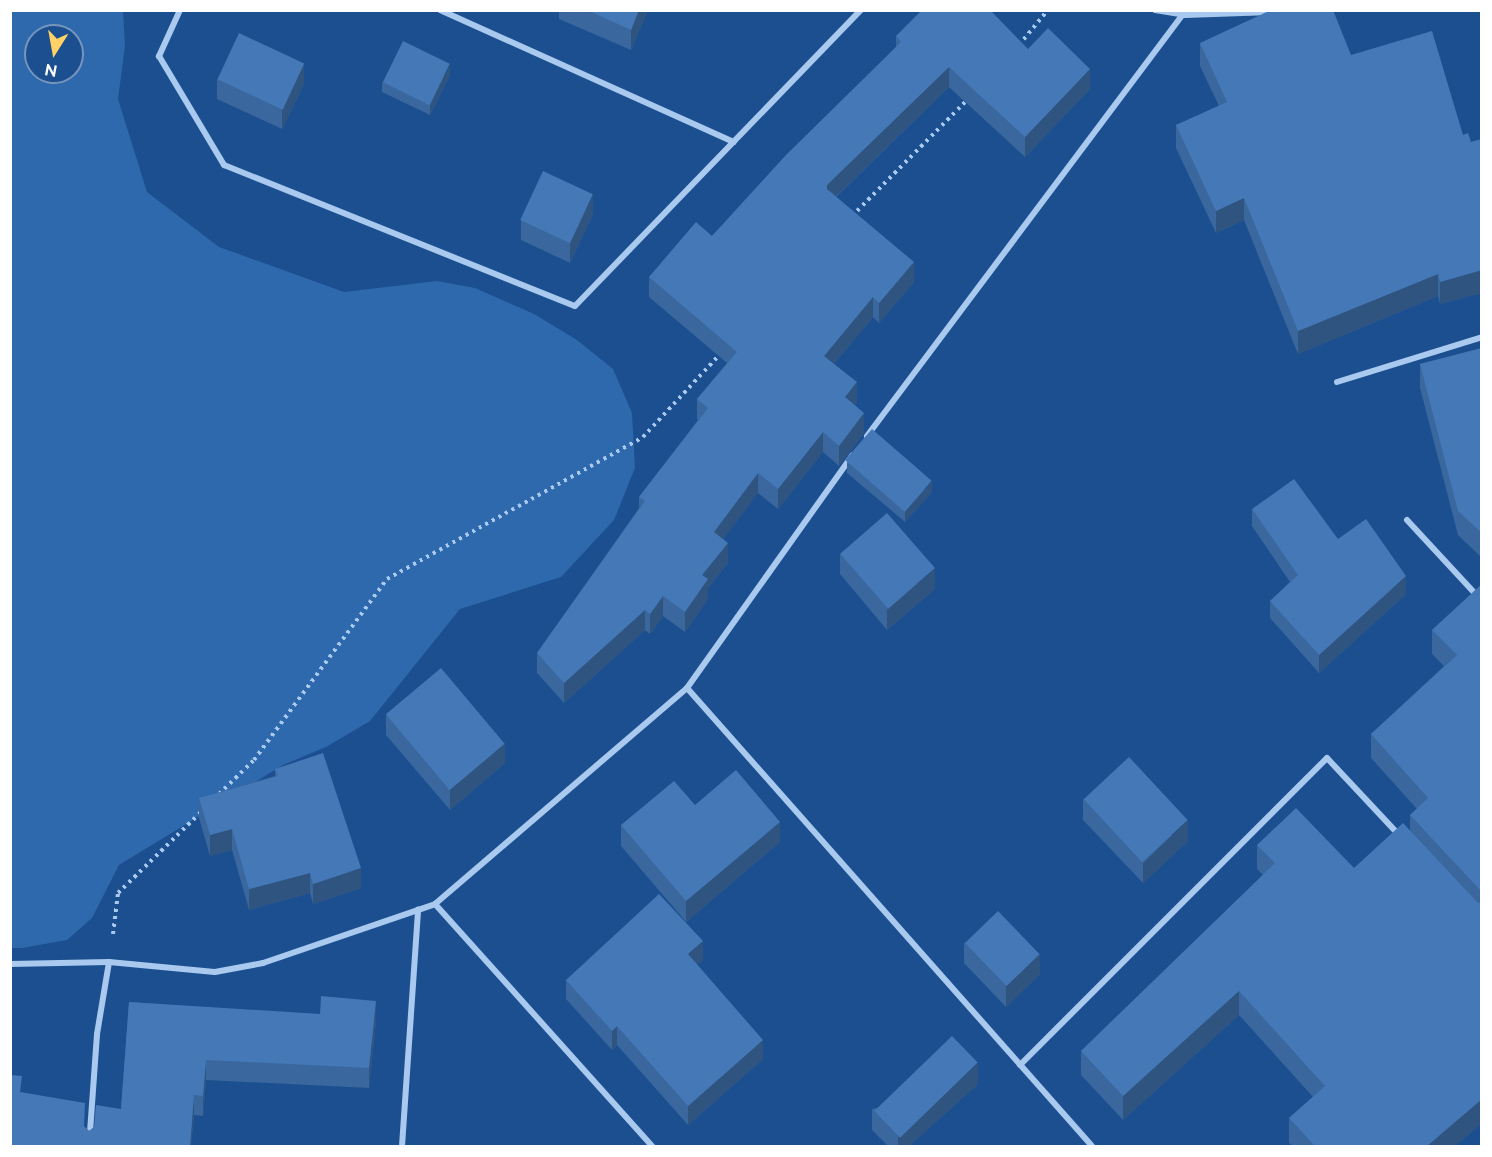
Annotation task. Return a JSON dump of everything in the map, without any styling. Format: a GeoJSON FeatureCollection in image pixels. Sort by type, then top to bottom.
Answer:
{"type":"FeatureCollection","features":[{"type":"Feature","properties":{"kind":"street"},"geometry":{"type":"LineString","coordinates":[[180,10],[159,56],[224,165],[575,306],[861,10]]}},
{"type":"Feature","properties":{"kind":"street"},"geometry":{"type":"LineString","coordinates":[[440,10],[734,142]]}},
{"type":"Feature","properties":{"kind":"street"},"geometry":{"type":"LineString","coordinates":[[1155,10],[1186,13],[1287,11]]}},
{"type":"Feature","properties":{"kind":"street"},"geometry":{"type":"LineString","coordinates":[[862,443],[1186,13]]}},
{"type":"Feature","properties":{"kind":"street"},"geometry":{"type":"LineString","coordinates":[[1337,382],[1482,338]]}},
{"type":"Feature","properties":{"kind":"street"},"geometry":{"type":"LineString","coordinates":[[10,964],[109,962],[215,972],[263,963],[435,904],[687,688],[855,453]]}},
{"type":"Feature","properties":{"kind":"street"},"geometry":{"type":"LineString","coordinates":[[1407,520],[1482,601]]}},
{"type":"Feature","properties":{"kind":"street"},"geometry":{"type":"LineString","coordinates":[[687,688],[1092,1146]]}},
{"type":"Feature","properties":{"kind":"street"},"geometry":{"type":"LineString","coordinates":[[1020,1065],[1327,758],[1408,845]]}},
{"type":"Feature","properties":{"kind":"street"},"geometry":{"type":"LineString","coordinates":[[435,904],[652,1146]]}},
{"type":"Feature","properties":{"kind":"street"},"geometry":{"type":"LineString","coordinates":[[402,1146],[418,910]]}},
{"type":"Feature","properties":{"kind":"street"},"geometry":{"type":"LineString","coordinates":[[89,1146],[98,1034],[109,962]]}},
{"type":"Feature","properties":{"kind":"path"},"geometry":{"type":"LineString","coordinates":[[1015,50],[1048,10]]}},
{"type":"Feature","properties":{"kind":"path"},"geometry":{"type":"LineString","coordinates":[[850,218],[975,92]]}},
{"type":"Feature","properties":{"kind":"path"},"geometry":{"type":"LineString","coordinates":[[211,801],[254,760],[387,579],[643,437],[730,345]]}},
{"type":"Feature","properties":{"kind":"path"},"geometry":{"type":"LineString","coordinates":[[109,962],[118,893],[203,810]]}},
{"type":"Feature","properties":{"kind":"shaded area"},"geometry":{"type":"Polygon","coordinates":[[[11,11],[123,11],[125,46],[118,99],[147,192],[219,247],[344,292],[437,281],[475,288],[534,314],[577,340],[613,369],[632,413],[635,468],[614,520],[561,577],[460,609],[370,721],[326,747],[283,765],[119,865],[92,918],[67,940],[11,948],[11,11]]]}},
{"type":"Feature","properties":{"kind":"building"},"geometry":{"type":"Polygon","coordinates":[[[587,10],[639,10],[631,30],[587,10]]]}},
{"type":"Feature","properties":{"kind":"building"},"geometry":{"type":"Polygon","coordinates":[[[922,10],[990,10],[1028,49],[1048,28],[1090,69],[1025,137],[949,67],[827,185],[827,189],[914,262],[879,303],[873,297],[824,356],[857,382],[845,397],[864,413],[839,446],[823,432],[778,489],[758,473],[714,532],[728,543],[702,575],[708,579],[685,612],[663,596],[650,614],[645,610],[564,683],[537,653],[645,501],[639,497],[708,408],[697,399],[737,352],[649,277],[696,222],[712,236],[786,155],[901,42],[896,36],[922,10]]]}},
{"type":"Feature","properties":{"kind":"building"},"geometry":{"type":"Polygon","coordinates":[[[1271,10],[1333,10],[1351,55],[1432,31],[1463,135],[1468,133],[1471,142],[1482,139],[1482,270],[1440,282],[1438,274],[1298,331],[1244,198],[1216,211],[1176,125],[1227,102],[1200,43],[1271,10]]]}},
{"type":"Feature","properties":{"kind":"building"},"geometry":{"type":"Polygon","coordinates":[[[239,33],[304,63],[283,110],[217,79],[239,33]]]}},
{"type":"Feature","properties":{"kind":"building"},"geometry":{"type":"Polygon","coordinates":[[[403,41],[450,64],[430,105],[383,82],[403,41]]]}},
{"type":"Feature","properties":{"kind":"building"},"geometry":{"type":"Polygon","coordinates":[[[543,171],[593,194],[570,243],[520,220],[543,171]]]}},
{"type":"Feature","properties":{"kind":"building"},"geometry":{"type":"Polygon","coordinates":[[[1482,348],[1482,533],[1458,511],[1420,364],[1482,348]]]}},
{"type":"Feature","properties":{"kind":"building"},"geometry":{"type":"Polygon","coordinates":[[[872,429],[932,481],[905,512],[845,460],[872,429]]]}},
{"type":"Feature","properties":{"kind":"building"},"geometry":{"type":"Polygon","coordinates":[[[1294,479],[1338,539],[1366,519],[1406,576],[1319,655],[1270,601],[1298,575],[1252,509],[1294,479]]]}},
{"type":"Feature","properties":{"kind":"building"},"geometry":{"type":"Polygon","coordinates":[[[887,513],[935,568],[888,609],[840,554],[887,513]]]}},
{"type":"Feature","properties":{"kind":"building"},"geometry":{"type":"Polygon","coordinates":[[[1482,584],[1482,892],[1410,815],[1428,798],[1371,734],[1457,655],[1432,630],[1482,584]]]}},
{"type":"Feature","properties":{"kind":"building"},"geometry":{"type":"Polygon","coordinates":[[[441,668],[505,744],[449,790],[386,714],[441,668]]]}},
{"type":"Feature","properties":{"kind":"building"},"geometry":{"type":"Polygon","coordinates":[[[323,753],[361,868],[313,884],[310,873],[249,889],[232,829],[210,835],[199,798],[278,776],[275,769],[323,753]]]}},
{"type":"Feature","properties":{"kind":"building"},"geometry":{"type":"Polygon","coordinates":[[[1129,757],[1188,820],[1142,862],[1084,799],[1129,757]]]}},
{"type":"Feature","properties":{"kind":"building"},"geometry":{"type":"Polygon","coordinates":[[[736,770],[780,822],[686,901],[621,825],[674,781],[695,805],[736,770]]]}},
{"type":"Feature","properties":{"kind":"building"},"geometry":{"type":"Polygon","coordinates":[[[1296,808],[1354,868],[1403,823],[1478,903],[1482,903],[1482,1099],[1427,1146],[1315,1146],[1289,1118],[1325,1086],[1239,991],[1123,1096],[1081,1051],[1275,863],[1257,845],[1296,808]]]}},
{"type":"Feature","properties":{"kind":"building"},"geometry":{"type":"Polygon","coordinates":[[[659,894],[703,941],[688,954],[763,1040],[688,1106],[617,1026],[612,1031],[566,980],[659,894]]]}},
{"type":"Feature","properties":{"kind":"building"},"geometry":{"type":"Polygon","coordinates":[[[998,911],[1040,954],[1007,986],[965,943],[998,911]]]}},
{"type":"Feature","properties":{"kind":"building"},"geometry":{"type":"Polygon","coordinates":[[[321,996],[376,1001],[369,1068],[206,1060],[203,1096],[194,1095],[190,1146],[10,1146],[10,1075],[22,1076],[20,1092],[85,1103],[84,1126],[89,1131],[94,1127],[96,1105],[121,1109],[129,1002],[320,1014],[321,996]]]}},
{"type":"Feature","properties":{"kind":"building"},"geometry":{"type":"Polygon","coordinates":[[[952,1036],[978,1063],[900,1138],[874,1111],[952,1036]]]}}]}
